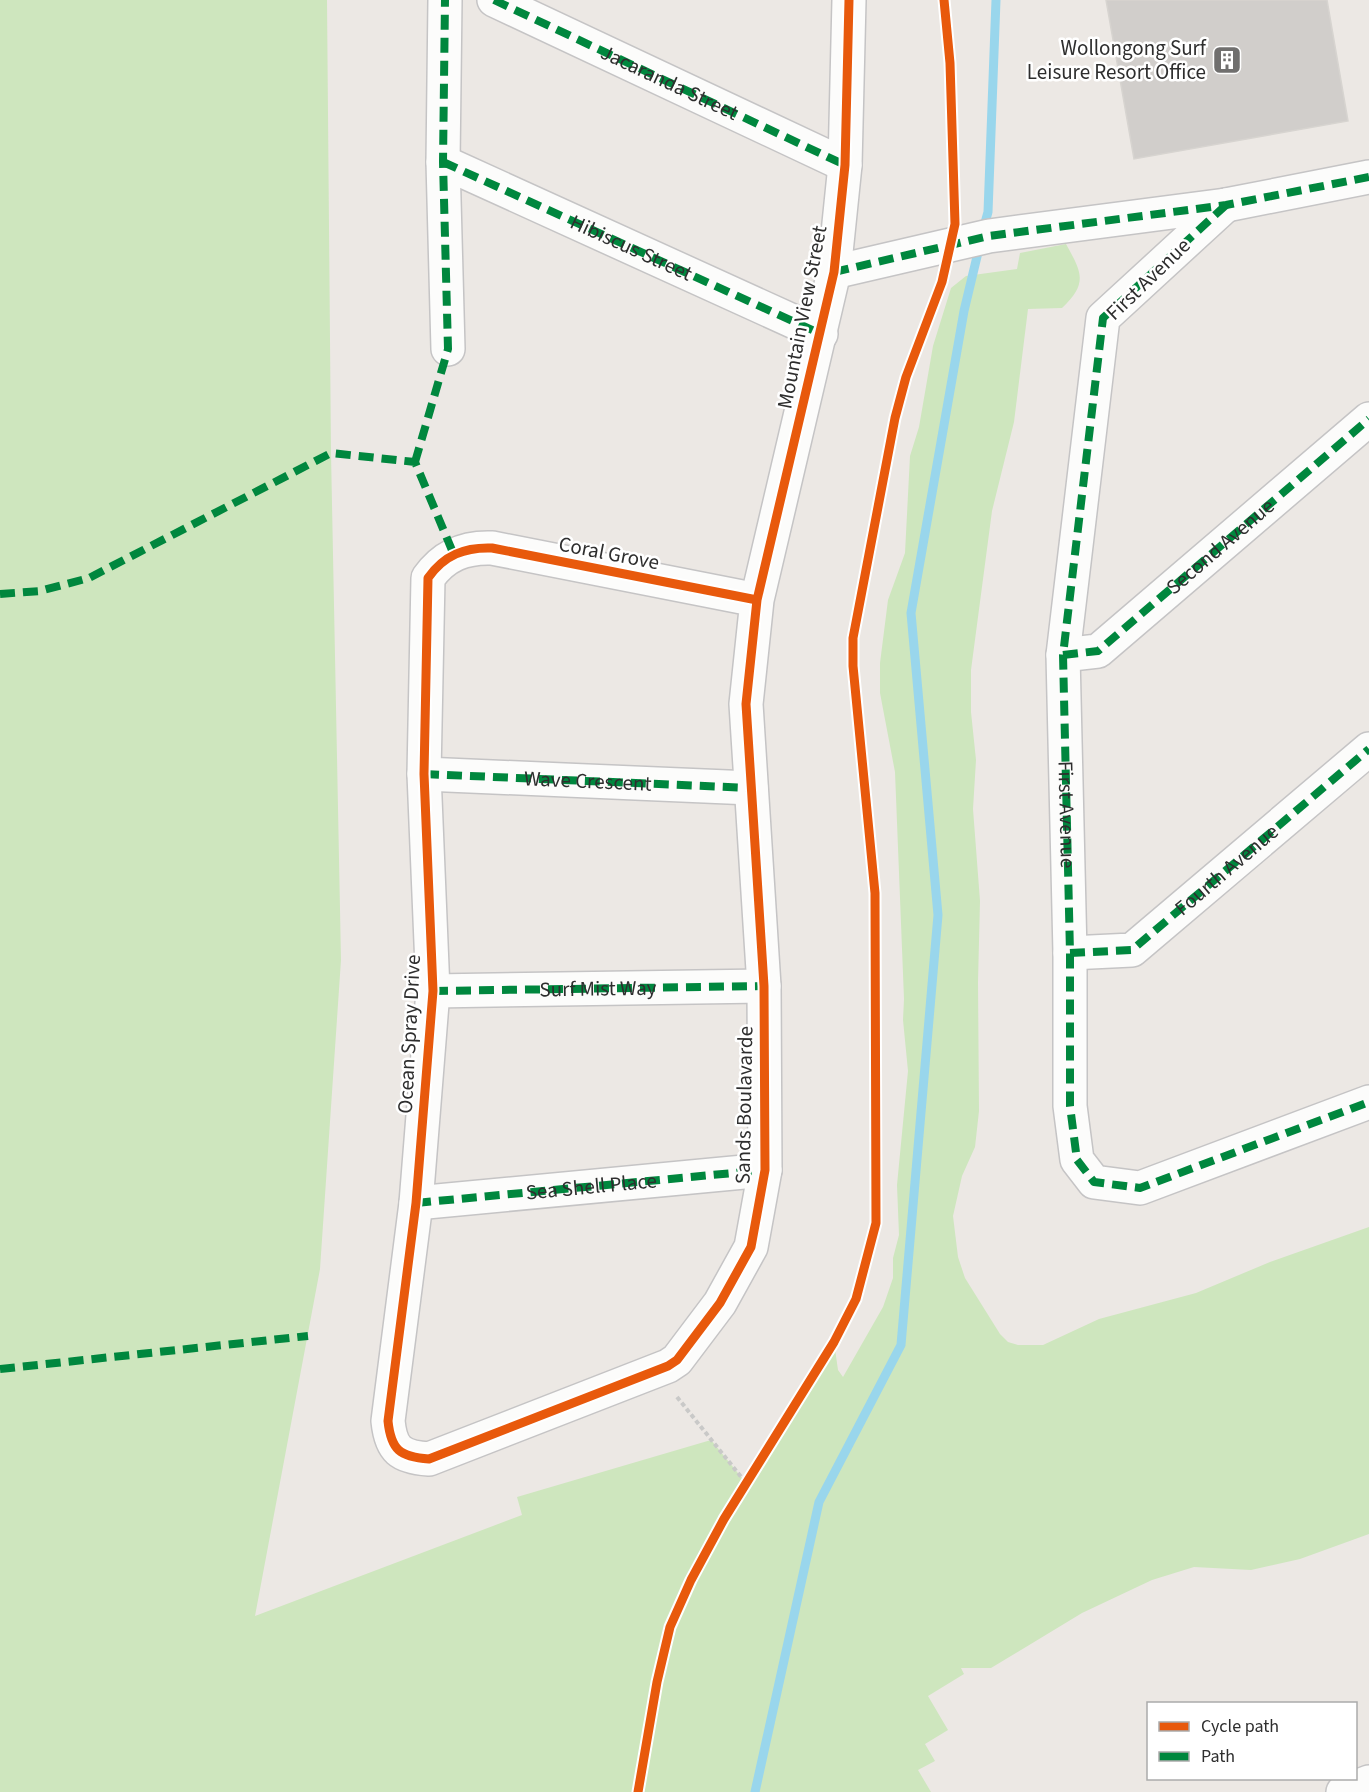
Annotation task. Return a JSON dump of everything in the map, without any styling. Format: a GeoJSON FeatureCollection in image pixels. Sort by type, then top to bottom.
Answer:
{"type":"FeatureCollection","features":[{"type":"Feature","properties":{"kind":"street"},"geometry":{"type":"LineString","coordinates":[[445,0],[443,162],[448,349]]}},
{"type":"Feature","properties":{"kind":"street","name":"Jacaranda Street"},"geometry":{"type":"LineString","coordinates":[[494,0],[845,165]]}},
{"type":"Feature","properties":{"kind":"street","name":"Mountain View Street"},"geometry":{"type":"LineString","coordinates":[[757,600],[834,272],[845,165],[849,0]]}},
{"type":"Feature","properties":{"kind":"street","name":"Hibiscus Street"},"geometry":{"type":"LineString","coordinates":[[443,162],[821,334]]}},
{"type":"Feature","properties":{"kind":"street","name":"First Avenue"},"geometry":{"type":"LineString","coordinates":[[834,272],[989,236],[1226,205],[1369,177]]}},
{"type":"Feature","properties":{"kind":"street","name":"First Avenue"},"geometry":{"type":"LineString","coordinates":[[1226,205],[1103,318],[1063,655],[1070,953],[1070,1106],[1077,1160],[1094,1182],[1140,1188],[1369,1102]]}},
{"type":"Feature","properties":{"kind":"street","name":"Second Avenue"},"geometry":{"type":"LineString","coordinates":[[1063,655],[1098,651],[1369,419]]}},
{"type":"Feature","properties":{"kind":"street","name":"Coral Grove"},"geometry":{"type":"LineString","coordinates":[[454,555],[471,548],[492,548],[757,600]]}},
{"type":"Feature","properties":{"kind":"street","name":"Ocean Spray Drive"},"geometry":{"type":"LineString","coordinates":[[398,1450],[390,1439],[388,1421],[416,1203],[433,991],[424,774],[428,578],[438,564],[454,555]]}},
{"type":"Feature","properties":{"kind":"street","name":"Sands Boulavarde"},"geometry":{"type":"LineString","coordinates":[[398,1450],[411,1458],[429,1459],[656,1371],[677,1360],[725,1294],[751,1247],[765,1170],[764,986],[746,704],[757,600]]}},
{"type":"Feature","properties":{"kind":"street","name":"Fourth Avenue"},"geometry":{"type":"LineString","coordinates":[[1070,953],[1132,950],[1369,749]]}},
{"type":"Feature","properties":{"kind":"street","name":"Wave Crescent"},"geometry":{"type":"LineString","coordinates":[[424,774],[751,788]]}},
{"type":"Feature","properties":{"kind":"street","name":"Surf Mist Way"},"geometry":{"type":"LineString","coordinates":[[433,991],[764,986]]}},
{"type":"Feature","properties":{"kind":"street","name":"Sea Shell Place"},"geometry":{"type":"LineString","coordinates":[[416,1203],[765,1170]]}},
{"type":"Feature","properties":{"kind":"street"},"geometry":{"type":"LineString","coordinates":[[1343,1792],[1369,1782]]}},
{"type":"Feature","properties":{"kind":"path"},"geometry":{"type":"LineString","coordinates":[[656,1371],[748,1479],[740,1492]]}},
{"type":"Feature","properties":{"kind":"green space"},"geometry":{"type":"Polygon","coordinates":[[[0,0],[327,0],[331,453],[341,960],[320,1269],[255,1616],[522,1515],[517,1497],[711,1440],[746,1483],[834,1342],[838,1370],[843,1377],[883,1307],[893,1278],[893,1258],[899,1235],[897,1185],[908,1071],[903,1020],[895,772],[880,693],[880,663],[888,600],[905,553],[910,456],[919,427],[933,346],[951,288],[966,276],[1017,269],[1020,253],[1066,244],[1079,270],[1080,277],[1076,292],[1062,308],[1028,309],[1014,422],[992,511],[971,670],[971,712],[976,760],[973,809],[980,901],[979,1111],[975,1147],[962,1176],[953,1216],[958,1257],[965,1278],[1000,1334],[1008,1342],[1018,1345],[1043,1345],[1099,1319],[1196,1293],[1270,1262],[1369,1227],[1369,1534],[1300,1559],[1251,1570],[1194,1567],[1152,1580],[1082,1613],[991,1668],[961,1668],[964,1674],[928,1696],[948,1730],[925,1744],[935,1761],[918,1770],[931,1792],[0,1792],[0,0]]]}},
{"type":"Feature","properties":{"kind":"building","name":"Wollongong Surf Leisure Resort Office"},"geometry":{"type":"Polygon","coordinates":[[[1106,0],[1327,0],[1348,121],[1134,159],[1106,0]]]}},
{"type":"Feature","properties":{"kind":"waterway"},"geometry":{"type":"LineString","coordinates":[[983,230],[988,212],[996,0]]}},
{"type":"Feature","properties":{"kind":"waterway"},"geometry":{"type":"LineString","coordinates":[[755,1792],[819,1502],[901,1345],[938,915],[911,613],[964,311],[980,244]]}},
{"type":"Feature","properties":{"kind":"marked path"},"geometry":{"type":"LineString","coordinates":[[415,462],[448,349],[443,162],[445,0]]}},
{"type":"Feature","properties":{"kind":"marked path"},"geometry":{"type":"LineString","coordinates":[[494,0],[845,165]]}},
{"type":"Feature","properties":{"kind":"marked path"},"geometry":{"type":"LineString","coordinates":[[443,162],[821,334]]}},
{"type":"Feature","properties":{"kind":"marked path"},"geometry":{"type":"LineString","coordinates":[[834,272],[989,236],[1226,205],[1369,177]]}},
{"type":"Feature","properties":{"kind":"marked path"},"geometry":{"type":"LineString","coordinates":[[1226,205],[1103,318],[1063,655],[1070,953],[1070,1106],[1077,1160],[1094,1182],[1140,1188],[1369,1102]]}},
{"type":"Feature","properties":{"kind":"marked path"},"geometry":{"type":"LineString","coordinates":[[1063,655],[1098,651],[1369,419]]}},
{"type":"Feature","properties":{"kind":"marked path"},"geometry":{"type":"LineString","coordinates":[[0,594],[40,591],[89,578],[331,453],[415,462],[454,555]]}},
{"type":"Feature","properties":{"kind":"marked path"},"geometry":{"type":"LineString","coordinates":[[1070,953],[1132,950],[1369,749]]}},
{"type":"Feature","properties":{"kind":"marked path"},"geometry":{"type":"LineString","coordinates":[[424,774],[751,788]]}},
{"type":"Feature","properties":{"kind":"marked path"},"geometry":{"type":"LineString","coordinates":[[433,991],[764,986]]}},
{"type":"Feature","properties":{"kind":"marked path"},"geometry":{"type":"LineString","coordinates":[[416,1203],[765,1170]]}},
{"type":"Feature","properties":{"kind":"marked path"},"geometry":{"type":"LineString","coordinates":[[0,1369],[308,1336]]}},
{"type":"Feature","properties":{"kind":"cycle path"},"geometry":{"type":"LineString","coordinates":[[757,600],[492,548],[473,549],[456,554],[441,563],[428,578],[424,774],[433,991],[416,1203],[388,1421],[392,1439],[404,1454],[429,1459],[668,1366],[677,1360],[720,1303],[751,1247],[765,1170],[764,986],[746,704],[757,600],[834,272],[845,165],[849,0]]}},
{"type":"Feature","properties":{"kind":"cycle path"},"geometry":{"type":"LineString","coordinates":[[638,1792],[657,1682],[670,1627],[691,1580],[724,1519],[834,1342],[856,1299],[876,1223],[875,893],[853,666],[853,638],[895,418],[906,377],[942,282],[955,224],[950,63],[944,0]]}},
{"type":"Feature","properties":{"kind":"place","name":"Wollongong Surf Leisure Resort Office"},"geometry":{"type":"Point","coordinates":[1227,60]}}]}
